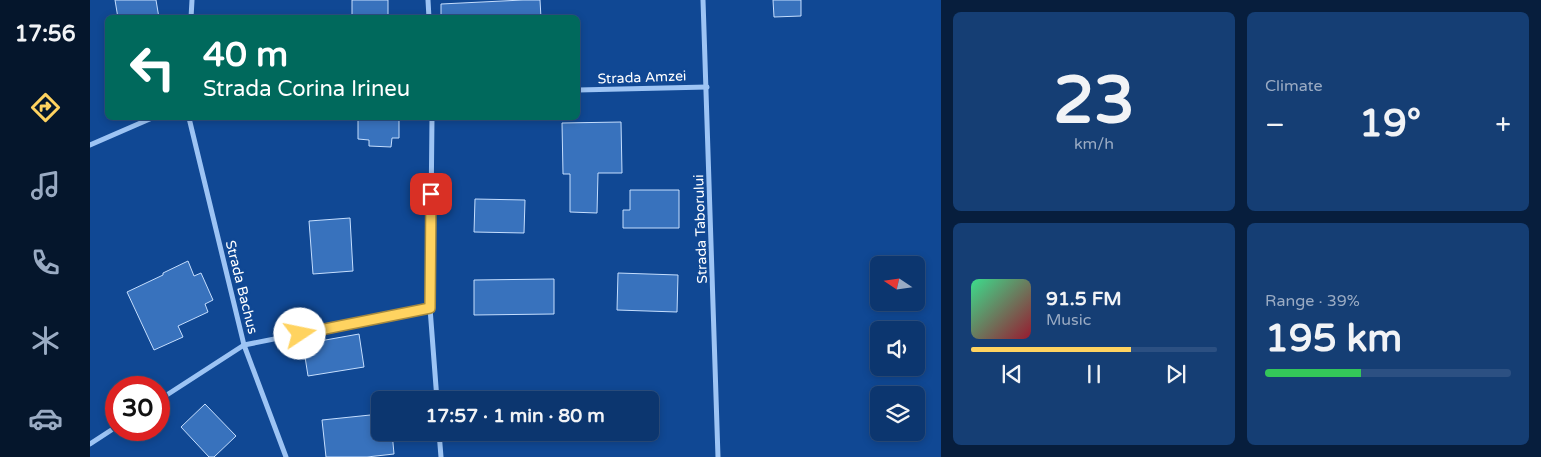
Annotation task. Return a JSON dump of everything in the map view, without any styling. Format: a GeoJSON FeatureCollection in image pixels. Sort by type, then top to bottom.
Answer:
{"type":"FeatureCollection","features":[{"type":"Feature","properties":{"kind":"street"},"geometry":{"type":"LineString","coordinates":[[191,15],[192,0]]}},
{"type":"Feature","properties":{"kind":"street"},"geometry":{"type":"LineString","coordinates":[[428,0],[429,15]]}},
{"type":"Feature","properties":{"kind":"street","name":"Strada Taborului"},"geometry":{"type":"LineString","coordinates":[[704,0],[718,457]]}},
{"type":"Feature","properties":{"kind":"street","name":"Strada Amzei"},"geometry":{"type":"LineString","coordinates":[[580,90],[707,87]]}},
{"type":"Feature","properties":{"kind":"street"},"geometry":{"type":"LineString","coordinates":[[90,145],[147,120]]}},
{"type":"Feature","properties":{"kind":"street","name":"Strada Bachus"},"geometry":{"type":"LineString","coordinates":[[189,120],[244,345],[286,457]]}},
{"type":"Feature","properties":{"kind":"street"},"geometry":{"type":"LineString","coordinates":[[432,120],[430,308],[436,391]]}},
{"type":"Feature","properties":{"kind":"street"},"geometry":{"type":"LineString","coordinates":[[170,393],[244,345],[430,308]]}},
{"type":"Feature","properties":{"kind":"street"},"geometry":{"type":"LineString","coordinates":[[90,444],[105,434]]}},
{"type":"Feature","properties":{"kind":"street"},"geometry":{"type":"LineString","coordinates":[[440,441],[441,457]]}},
{"type":"Feature","properties":{"kind":"building"},"geometry":{"type":"Polygon","coordinates":[[[115,0],[156,0],[158,15],[118,15],[115,0]]]}},
{"type":"Feature","properties":{"kind":"building"},"geometry":{"type":"Polygon","coordinates":[[[352,0],[388,0],[388,15],[352,15],[352,0]]]}},
{"type":"Feature","properties":{"kind":"building"},"geometry":{"type":"Polygon","coordinates":[[[540,0],[541,15],[441,15],[441,4],[540,0]]]}},
{"type":"Feature","properties":{"kind":"building"},"geometry":{"type":"Polygon","coordinates":[[[773,0],[801,0],[801,16],[774,17],[773,0]]]}},
{"type":"Feature","properties":{"kind":"building"},"geometry":{"type":"Polygon","coordinates":[[[358,120],[399,120],[399,138],[392,138],[391,147],[369,146],[369,140],[358,139],[358,120]]]}},
{"type":"Feature","properties":{"kind":"building"},"geometry":{"type":"Polygon","coordinates":[[[621,122],[622,173],[598,173],[597,213],[570,212],[570,174],[563,174],[562,123],[621,122]]]}},
{"type":"Feature","properties":{"kind":"building"},"geometry":{"type":"Polygon","coordinates":[[[630,190],[679,190],[679,228],[623,228],[623,210],[630,210],[630,190]]]}},
{"type":"Feature","properties":{"kind":"building"},"geometry":{"type":"Polygon","coordinates":[[[475,199],[525,200],[524,233],[474,232],[475,199]]]}},
{"type":"Feature","properties":{"kind":"building"},"geometry":{"type":"Polygon","coordinates":[[[350,218],[353,271],[313,274],[309,221],[350,218]]]}},
{"type":"Feature","properties":{"kind":"building"},"geometry":{"type":"Polygon","coordinates":[[[188,261],[194,276],[201,273],[213,300],[205,304],[208,312],[178,326],[183,337],[154,350],[127,292],[188,261]]]}},
{"type":"Feature","properties":{"kind":"building"},"geometry":{"type":"Polygon","coordinates":[[[618,273],[678,275],[677,312],[617,310],[618,273]]]}},
{"type":"Feature","properties":{"kind":"building"},"geometry":{"type":"Polygon","coordinates":[[[554,279],[554,314],[474,315],[474,280],[554,279]]]}},
{"type":"Feature","properties":{"kind":"building"},"geometry":{"type":"Polygon","coordinates":[[[359,334],[364,367],[308,376],[303,344],[359,334]]]}},
{"type":"Feature","properties":{"kind":"building"},"geometry":{"type":"Polygon","coordinates":[[[205,404],[236,436],[214,457],[209,457],[181,427],[205,404]]]}},
{"type":"Feature","properties":{"kind":"building"},"geometry":{"type":"Polygon","coordinates":[[[371,415],[371,441],[393,441],[394,454],[367,457],[326,457],[322,420],[371,415]]]}},
{"type":"Feature","properties":{"kind":"route"},"geometry":{"type":"LineString","coordinates":[[300,334],[430,308],[431,194]]}}]}
